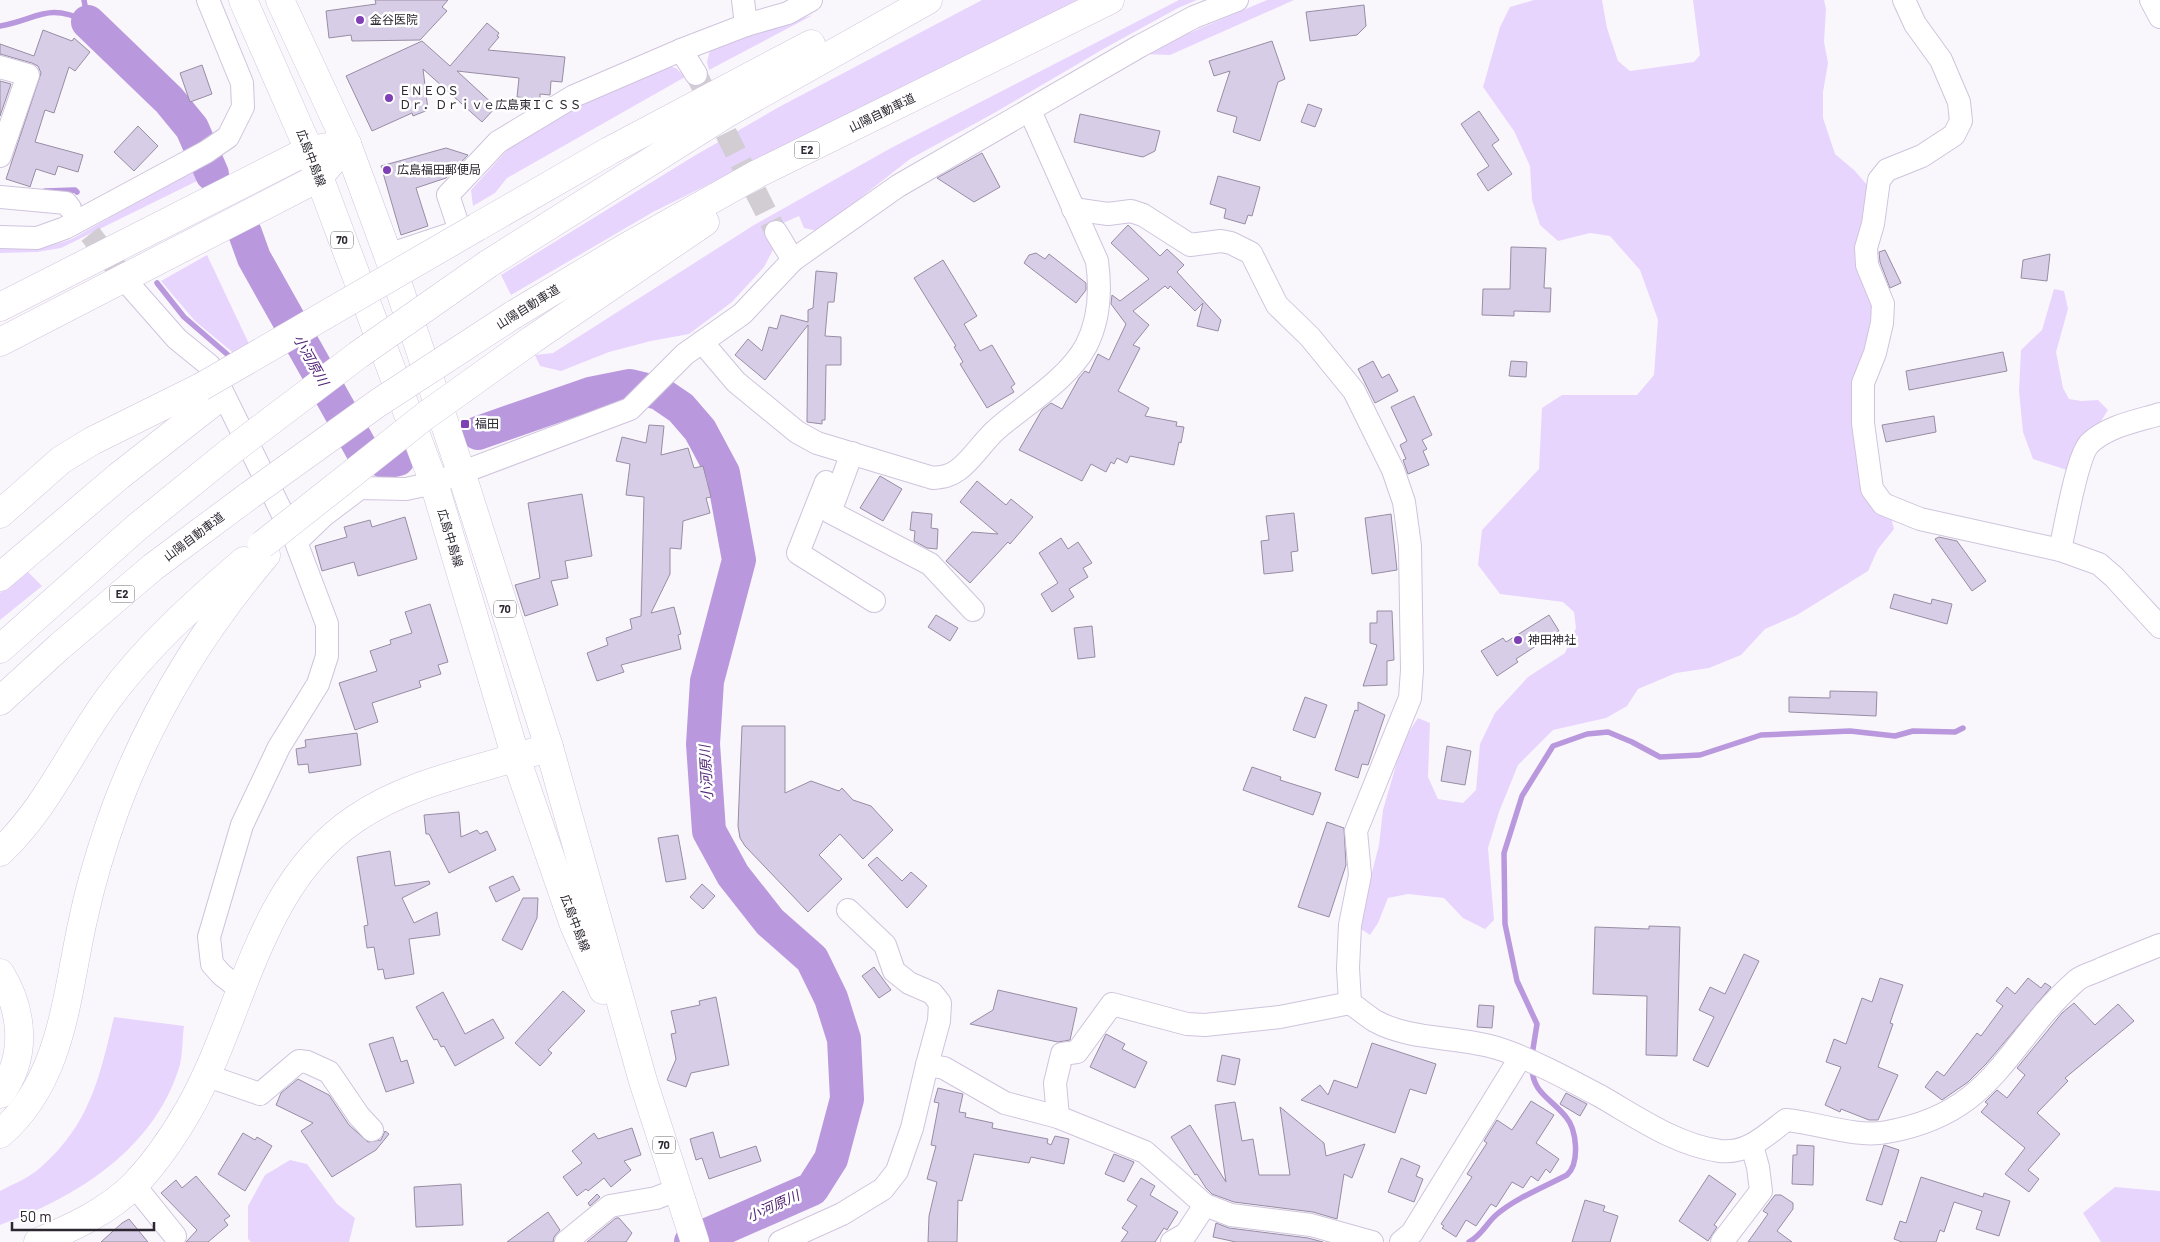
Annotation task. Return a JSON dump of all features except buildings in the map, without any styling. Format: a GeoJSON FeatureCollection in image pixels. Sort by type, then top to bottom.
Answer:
{"type":"FeatureCollection","features":[{"type":"Feature","properties":{"kind":"main road","name":"広島中島線"},"geometry":{"type":"LineString","coordinates":[[243,0],[309,150],[434,483],[516,758],[574,925],[643,1081]]}},
{"type":"Feature","properties":{"kind":"main road","name":"広島中島線"},"geometry":{"type":"LineString","coordinates":[[280,0],[347,144],[388,255],[461,472],[549,747],[643,1081],[695,1242]]}},
{"type":"Feature","properties":{"kind":"main road"},"geometry":{"type":"LineString","coordinates":[[0,577],[119,476],[206,396],[378,284],[609,151],[898,0]]}},
{"type":"Feature","properties":{"kind":"main road"},"geometry":{"type":"LineString","coordinates":[[0,649],[136,528],[231,451],[358,355],[488,264],[729,112],[928,0]]}},
{"type":"Feature","properties":{"kind":"main road","name":"山陽自動車道"},"geometry":{"type":"LineString","coordinates":[[0,700],[58,647],[153,567],[378,403],[513,316],[623,249],[757,174],[1110,0]]}},
{"type":"Feature","properties":{"kind":"main road"},"geometry":{"type":"LineString","coordinates":[[0,852],[39,810],[107,700],[138,661],[204,595],[264,550],[324,494],[424,416],[696,228],[905,101]]}},
{"type":"Feature","properties":{"kind":"main road"},"geometry":{"type":"LineString","coordinates":[[0,307],[309,150],[347,144]]}},
{"type":"Feature","properties":{"kind":"main road"},"geometry":{"type":"LineString","coordinates":[[0,342],[318,178],[347,144]]}},
{"type":"Feature","properties":{"kind":"main road"},"geometry":{"type":"LineString","coordinates":[[0,514],[60,460],[92,441],[206,396]]}},
{"type":"Feature","properties":{"kind":"main road"},"geometry":{"type":"LineString","coordinates":[[0,1134],[36,1091],[58,1040],[93,881],[116,808],[147,734],[171,689],[212,624],[264,550]]}},
{"type":"Feature","properties":{"kind":"main road"},"geometry":{"type":"LineString","coordinates":[[38,1242],[69,1229],[112,1202],[134,1185],[160,1154],[189,1110],[271,918],[294,881],[320,849],[354,819],[396,795],[450,774],[516,758],[549,747]]}},
{"type":"Feature","properties":{"kind":"main road"},"geometry":{"type":"LineString","coordinates":[[0,973],[10,990],[18,1014],[20,1041],[14,1066],[0,1094]]}},
{"type":"Feature","properties":{"kind":"street"},"geometry":{"type":"LineString","coordinates":[[0,237],[37,238],[65,228],[212,148],[228,137],[243,107],[242,83],[208,0]]}},
{"type":"Feature","properties":{"kind":"street"},"geometry":{"type":"LineString","coordinates":[[743,0],[746,25]]}},
{"type":"Feature","properties":{"kind":"street"},"geometry":{"type":"LineString","coordinates":[[388,255],[460,231],[448,195],[498,142],[574,96],[681,50],[746,25],[788,13],[811,0]]}},
{"type":"Feature","properties":{"kind":"street"},"geometry":{"type":"LineString","coordinates":[[296,542],[323,516],[360,488],[406,489],[434,483],[630,409],[694,348],[742,314],[793,260],[898,186],[1140,46],[1194,17],[1236,0]]}},
{"type":"Feature","properties":{"kind":"street"},"geometry":{"type":"LineString","coordinates":[[1904,0],[1914,24],[1942,60],[1959,102],[1961,121],[1954,135],[1922,156],[1887,170],[1879,180],[1873,224],[1866,248],[1867,265],[1883,304],[1882,323],[1875,353],[1863,383],[1863,423],[1872,489],[1883,504],[1920,519],[2060,550],[2099,564],[2114,577],[2160,627]]}},
{"type":"Feature","properties":{"kind":"street"},"geometry":{"type":"LineString","coordinates":[[2151,0],[2160,17]]}},
{"type":"Feature","properties":{"kind":"street"},"geometry":{"type":"LineString","coordinates":[[681,50],[696,74]]}},
{"type":"Feature","properties":{"kind":"street"},"geometry":{"type":"LineString","coordinates":[[0,67],[28,75],[0,156]]}},
{"type":"Feature","properties":{"kind":"street"},"geometry":{"type":"LineString","coordinates":[[694,348],[797,432],[817,443],[933,478],[946,477],[959,469],[996,430],[1074,364],[1087,344],[1098,314],[1100,286],[1096,261],[1030,111]]}},
{"type":"Feature","properties":{"kind":"street"},"geometry":{"type":"LineString","coordinates":[[0,197],[66,203],[70,208]]}},
{"type":"Feature","properties":{"kind":"street"},"geometry":{"type":"LineString","coordinates":[[1073,209],[1108,214],[1132,211],[1143,215],[1190,245],[1221,241],[1231,243],[1251,253],[1277,305],[1310,337],[1354,391],[1393,470],[1404,502],[1410,546],[1412,670],[1410,698],[1356,831],[1360,876],[1350,925],[1348,968],[1350,1003]]}},
{"type":"Feature","properties":{"kind":"street"},"geometry":{"type":"LineString","coordinates":[[776,232],[793,260]]}},
{"type":"Feature","properties":{"kind":"street"},"geometry":{"type":"LineString","coordinates":[[132,288],[178,339],[209,365],[296,542],[328,624],[327,656],[318,684],[279,747],[242,826],[209,937],[212,964],[222,975],[240,989]]}},
{"type":"Feature","properties":{"kind":"street"},"geometry":{"type":"LineString","coordinates":[[2060,550],[2079,468],[2088,444],[2110,430],[2160,414]]}},
{"type":"Feature","properties":{"kind":"street"},"geometry":{"type":"LineString","coordinates":[[846,451],[798,553],[874,601]]}},
{"type":"Feature","properties":{"kind":"street"},"geometry":{"type":"LineString","coordinates":[[846,451],[830,512],[930,564],[973,610]]}},
{"type":"Feature","properties":{"kind":"street"},"geometry":{"type":"LineString","coordinates":[[780,1242],[842,1214],[883,1189],[897,1171],[912,1128],[939,1021],[940,1003],[932,992],[909,983],[894,971],[885,945],[848,910]]}},
{"type":"Feature","properties":{"kind":"street"},"geometry":{"type":"LineString","coordinates":[[1058,1117],[1055,1083],[1062,1054],[1077,1052],[1112,1004],[1187,1024],[1205,1025],[1280,1016],[1350,1003],[1376,1022],[1411,1033],[1498,1048],[1600,1096],[1661,1131],[1703,1147],[1721,1151],[1739,1151],[1752,1146],[1786,1120],[1811,1123],[1846,1131],[1886,1132],[1939,1118],[1970,1099],[1991,1080],[2078,979],[2160,945]]}},
{"type":"Feature","properties":{"kind":"street"},"geometry":{"type":"LineString","coordinates":[[1401,1242],[1412,1233],[1520,1058]]}},
{"type":"Feature","properties":{"kind":"street"},"geometry":{"type":"LineString","coordinates":[[205,1075],[260,1094],[298,1060],[307,1062],[329,1072],[359,1116],[372,1130]]}},
{"type":"Feature","properties":{"kind":"street"},"geometry":{"type":"LineString","coordinates":[[927,1065],[944,1068],[1005,1103],[1058,1117],[1145,1152],[1205,1205],[1231,1215],[1311,1225],[1372,1242]]}},
{"type":"Feature","properties":{"kind":"street"},"geometry":{"type":"LineString","coordinates":[[1722,1242],[1761,1191],[1758,1167],[1752,1146]]}},
{"type":"Feature","properties":{"kind":"street"},"geometry":{"type":"LineString","coordinates":[[134,1185],[175,1236]]}},
{"type":"Feature","properties":{"kind":"street"},"geometry":{"type":"LineString","coordinates":[[566,1242],[610,1206],[656,1198],[682,1199]]}},
{"type":"Feature","properties":{"kind":"street"},"geometry":{"type":"LineString","coordinates":[[1185,1239],[1205,1205]]}},
{"type":"Feature","properties":{"kind":"shaded area"},"geometry":{"type":"Polygon","coordinates":[[[982,0],[1079,0],[653,212],[511,295],[501,275],[694,156],[779,107],[982,0]]]}},
{"type":"Feature","properties":{"kind":"shaded area"},"geometry":{"type":"Polygon","coordinates":[[[1179,0],[1197,0],[1178,8],[1105,48],[996,112],[910,159],[818,231],[804,228],[799,216],[767,230],[774,248],[764,267],[732,302],[689,334],[651,341],[609,352],[561,371],[540,366],[535,355],[553,353],[754,225],[891,148],[1179,0]]]}},
{"type":"Feature","properties":{"kind":"shaded area"},"geometry":{"type":"Polygon","coordinates":[[[1267,0],[1294,0],[1170,55],[1140,54],[1267,0]]]}},
{"type":"Feature","properties":{"kind":"shaded area"},"geometry":{"type":"Polygon","coordinates":[[[1534,0],[1602,0],[1607,28],[1618,61],[1630,71],[1694,62],[1700,55],[1693,0],[1824,0],[1826,9],[1824,42],[1828,63],[1823,92],[1823,118],[1835,154],[1854,170],[1869,187],[1876,318],[1856,382],[1894,529],[1878,549],[1868,571],[1797,615],[1765,629],[1741,655],[1709,668],[1676,673],[1638,689],[1627,706],[1606,718],[1553,730],[1518,765],[1499,812],[1488,848],[1494,920],[1485,929],[1463,918],[1444,898],[1408,894],[1388,898],[1378,923],[1370,935],[1361,929],[1379,845],[1383,810],[1403,741],[1418,718],[1430,723],[1428,777],[1438,799],[1463,803],[1476,790],[1480,744],[1495,713],[1528,677],[1565,653],[1576,628],[1574,612],[1563,602],[1500,594],[1478,565],[1482,530],[1539,469],[1542,408],[1562,395],[1637,395],[1654,375],[1658,320],[1640,270],[1610,236],[1590,233],[1558,241],[1540,225],[1532,200],[1530,166],[1514,131],[1483,87],[1500,27],[1510,7],[1534,0]]]}},
{"type":"Feature","properties":{"kind":"shaded area"},"geometry":{"type":"Polygon","coordinates":[[[813,15],[709,70],[707,62],[710,50],[739,37],[813,15]]]}},
{"type":"Feature","properties":{"kind":"shaded area"},"geometry":{"type":"Polygon","coordinates":[[[662,65],[676,68],[685,77],[507,178],[495,193],[473,206],[471,190],[510,147],[557,118],[662,65]]]}},
{"type":"Feature","properties":{"kind":"shaded area"},"geometry":{"type":"Polygon","coordinates":[[[192,171],[197,181],[61,248],[37,252],[0,253],[0,247],[37,247],[72,239],[192,171]]]}},
{"type":"Feature","properties":{"kind":"shaded area"},"geometry":{"type":"Polygon","coordinates":[[[207,255],[250,346],[237,356],[195,321],[161,281],[207,255]]]}},
{"type":"Feature","properties":{"kind":"shaded area"},"geometry":{"type":"Polygon","coordinates":[[[2054,289],[2064,291],[2068,309],[2056,352],[2063,388],[2069,399],[2081,401],[2098,400],[2108,410],[2101,421],[2086,435],[2070,471],[2033,459],[2023,432],[2019,391],[2021,350],[2042,330],[2054,289]]]}},
{"type":"Feature","properties":{"kind":"shaded area"},"geometry":{"type":"Polygon","coordinates":[[[28,572],[42,586],[0,620],[0,593],[28,572]]]}},
{"type":"Feature","properties":{"kind":"shaded area"},"geometry":{"type":"Polygon","coordinates":[[[114,1017],[184,1026],[179,1068],[167,1097],[151,1123],[109,1167],[84,1185],[57,1200],[29,1214],[0,1225],[0,1191],[36,1172],[71,1135],[81,1117],[97,1080],[114,1017]]]}},
{"type":"Feature","properties":{"kind":"shaded area"},"geometry":{"type":"Polygon","coordinates":[[[290,1160],[307,1164],[337,1204],[355,1218],[349,1242],[251,1242],[248,1239],[248,1206],[265,1175],[290,1160]]]}},
{"type":"Feature","properties":{"kind":"shaded area"},"geometry":{"type":"Polygon","coordinates":[[[2115,1187],[2160,1191],[2160,1242],[2101,1242],[2083,1213],[2115,1187]]]}},
{"type":"Feature","properties":{"kind":"waterway"},"geometry":{"type":"LineString","coordinates":[[84,0],[88,22]]}},
{"type":"Feature","properties":{"kind":"waterway"},"geometry":{"type":"LineString","coordinates":[[0,26],[52,13],[62,13],[88,22]]}},
{"type":"Feature","properties":{"kind":"waterway","name":"小河原川"},"geometry":{"type":"LineString","coordinates":[[88,22],[169,100],[192,128],[212,174]]}},
{"type":"Feature","properties":{"kind":"waterway"},"geometry":{"type":"LineString","coordinates":[[45,191],[75,190],[77,192]]}},
{"type":"Feature","properties":{"kind":"waterway","name":"小河原川"},"geometry":{"type":"LineString","coordinates":[[245,233],[254,258],[363,452],[386,462],[398,459]]}},
{"type":"Feature","properties":{"kind":"waterway"},"geometry":{"type":"LineString","coordinates":[[157,283],[184,317],[228,355]]}},
{"type":"Feature","properties":{"kind":"waterway","name":"小河原川"},"geometry":{"type":"LineString","coordinates":[[478,433],[590,394],[630,386],[659,393],[681,408],[700,430],[723,473],[739,560],[707,681],[703,744],[709,831],[733,875],[770,922],[812,959],[831,998],[844,1039],[847,1099],[831,1159],[812,1189],[691,1242]]}},
{"type":"Feature","properties":{"kind":"waterway"},"geometry":{"type":"LineString","coordinates":[[1532,1055],[1537,1024],[1517,981],[1505,924],[1504,853],[1522,796],[1553,746],[1587,734],[1608,732],[1660,757],[1700,755],[1761,735],[1850,731],[1895,736],[1913,731],[1955,732],[1963,728]]}},
{"type":"Feature","properties":{"kind":"waterway"},"geometry":{"type":"LineString","coordinates":[[1469,1242],[1477,1237],[1492,1218],[1504,1209],[1521,1198],[1567,1175],[1574,1163],[1575,1138],[1570,1123],[1561,1111],[1539,1090],[1535,1083],[1532,1067]]}},
{"type":"Feature","properties":{"kind":"tunnel"},"geometry":{"type":"LineString","coordinates":[[696,74],[776,232]]}},
{"type":"Feature","properties":{"kind":"tunnel"},"geometry":{"type":"LineString","coordinates":[[70,208],[132,288]]}},
{"type":"Feature","properties":{"kind":"place","name":"金谷医院"},"geometry":{"type":"Point","coordinates":[360,20]}},
{"type":"Feature","properties":{"kind":"place","name":"ＥＮＥＯＳ Ｄｒ．Ｄｒｉｖｅ広島東ＩＣ ＳＳ"},"geometry":{"type":"Point","coordinates":[389,98]}},
{"type":"Feature","properties":{"kind":"place","name":"広島福田郵便局"},"geometry":{"type":"Point","coordinates":[387,170]}},
{"type":"Feature","properties":{"kind":"place","name":"福田"},"geometry":{"type":"Point","coordinates":[465,424]}},
{"type":"Feature","properties":{"kind":"place","name":"神田神社"},"geometry":{"type":"Point","coordinates":[1518,640]}}]}
